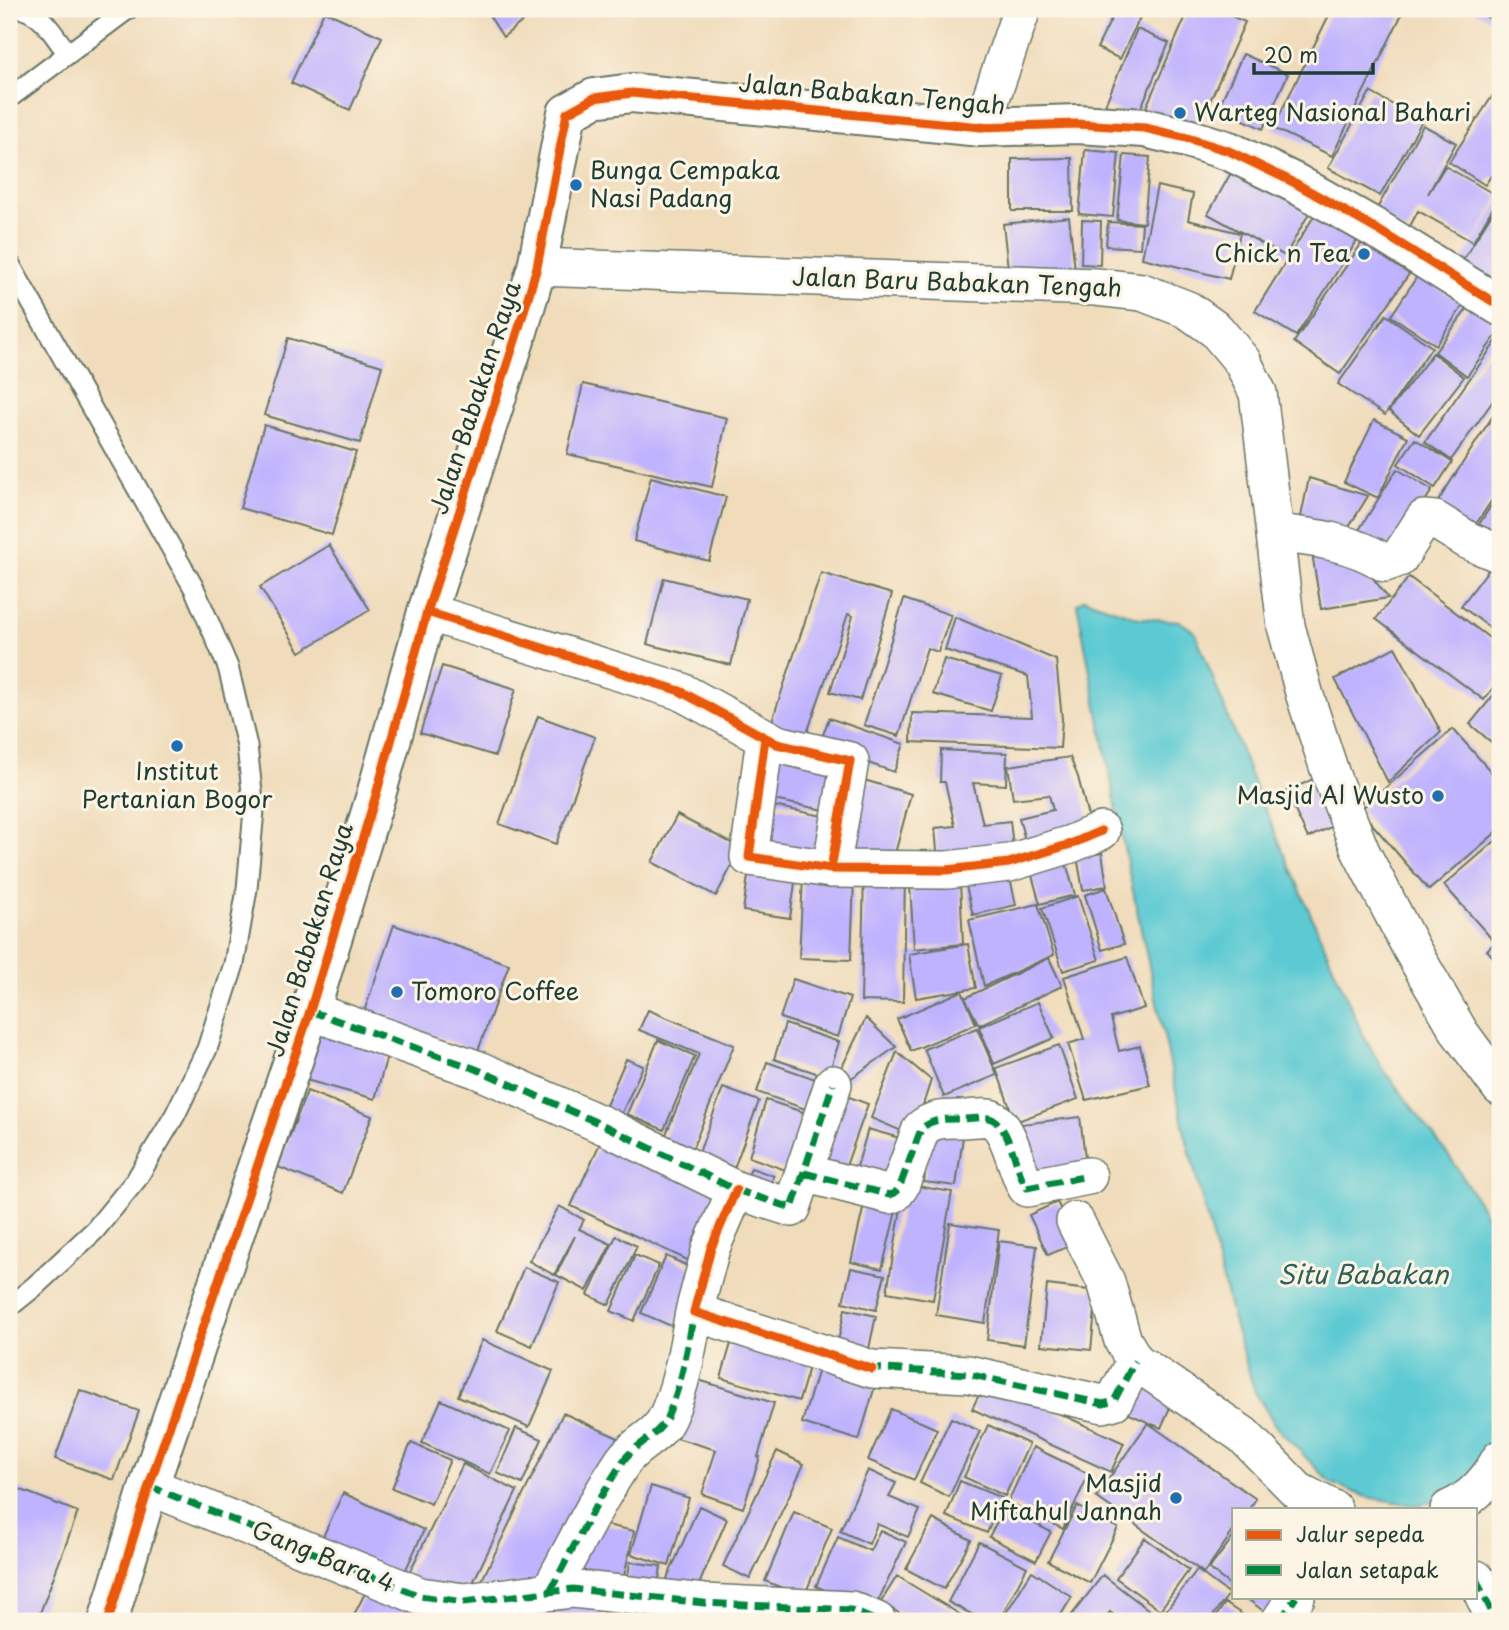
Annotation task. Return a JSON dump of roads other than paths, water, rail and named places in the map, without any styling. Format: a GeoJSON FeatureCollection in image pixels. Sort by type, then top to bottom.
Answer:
{"type":"FeatureCollection","features":[{"type":"Feature","properties":{"kind":"street"},"geometry":{"type":"LineString","coordinates":[[981,127],[1022,9]]}},
{"type":"Feature","properties":{"kind":"street","name":"Jalan Babakan Tengah"},"geometry":{"type":"LineString","coordinates":[[537,267],[567,113],[594,98],[632,93],[981,127],[1077,124],[1146,128],[1229,151],[1295,183],[1378,230],[1500,306]]}},
{"type":"Feature","properties":{"kind":"street","name":"Jalan Baru Babakan Tengah"},"geometry":{"type":"LineString","coordinates":[[537,267],[1142,292],[1188,310],[1216,330],[1242,361],[1258,393],[1286,626],[1332,778],[1361,852],[1412,950],[1460,1033],[1500,1087]]}},
{"type":"Feature","properties":{"kind":"street","name":"Jalan Babakan Raya"},"geometry":{"type":"LineString","coordinates":[[108,1621],[149,1486],[310,1011],[428,612],[537,267]]}},
{"type":"Feature","properties":{"kind":"street"},"geometry":{"type":"LineString","coordinates":[[1275,533],[1316,537],[1370,553],[1385,563],[1399,558],[1424,519],[1435,520],[1469,541],[1500,554]]}},
{"type":"Feature","properties":{"kind":"street"},"geometry":{"type":"LineString","coordinates":[[428,612],[680,691],[777,744],[850,761],[831,869]]}},
{"type":"Feature","properties":{"kind":"street"},"geometry":{"type":"LineString","coordinates":[[765,738],[749,857],[831,869],[947,870],[1009,863],[1071,844],[1101,831]]}},
{"type":"Feature","properties":{"kind":"street"},"geometry":{"type":"LineString","coordinates":[[310,1011],[476,1069],[605,1126],[736,1190],[792,1208],[833,1084]]}},
{"type":"Feature","properties":{"kind":"street"},"geometry":{"type":"LineString","coordinates":[[804,1174],[895,1194],[921,1129],[928,1122],[989,1118],[997,1122],[1004,1132],[1027,1188],[1088,1176]]}},
{"type":"Feature","properties":{"kind":"street"},"geometry":{"type":"LineString","coordinates":[[550,1591],[591,1514],[625,1458],[661,1428],[668,1416],[711,1248],[736,1190]]}},
{"type":"Feature","properties":{"kind":"street"},"geometry":{"type":"LineString","coordinates":[[1075,1221],[1106,1283],[1123,1341],[1135,1361],[1243,1435],[1298,1491],[1331,1508]]}},
{"type":"Feature","properties":{"kind":"street"},"geometry":{"type":"LineString","coordinates":[[694,1312],[872,1369],[968,1374],[1103,1404],[1114,1401],[1135,1361]]}},
{"type":"Feature","properties":{"kind":"street"},"geometry":{"type":"LineString","coordinates":[[1451,1508],[1468,1501],[1493,1472],[1500,1459]]}},
{"type":"Feature","properties":{"kind":"street","name":"Gang Bara 4"},"geometry":{"type":"LineString","coordinates":[[149,1486],[420,1596],[464,1602],[573,1589],[704,1603],[851,1610],[877,1621]]}},
{"type":"Feature","properties":{"kind":"street"},"geometry":{"type":"LineString","coordinates":[[1478,1583],[1496,1621]]}},
{"type":"Feature","properties":{"kind":"street"},"geometry":{"type":"LineString","coordinates":[[1280,1621],[1295,1598]]}},
{"type":"Feature","properties":{"kind":"lane"},"geometry":{"type":"LineString","coordinates":[[23,9],[34,12],[44,22],[68,54]]}},
{"type":"Feature","properties":{"kind":"lane"},"geometry":{"type":"LineString","coordinates":[[9,98],[128,9]]}},
{"type":"Feature","properties":{"kind":"lane"},"geometry":{"type":"LineString","coordinates":[[9,263],[194,588],[228,667],[247,746],[254,810],[247,889],[233,964],[207,1049],[175,1115],[136,1180],[95,1230],[9,1307]]}},
{"type":"Feature","properties":{"kind":"water","name":"Situ Babakan"},"geometry":{"type":"Polygon","coordinates":[[[1084,599],[1139,618],[1179,621],[1195,632],[1252,779],[1363,1035],[1381,1066],[1454,1163],[1500,1237],[1500,1438],[1492,1456],[1446,1500],[1414,1505],[1367,1497],[1331,1483],[1277,1428],[1255,1392],[1234,1324],[1184,1129],[1128,868],[1077,604],[1084,599]]]}},
{"type":"Feature","properties":{"kind":"place","name":"Warteg Nasional Bahari"},"geometry":{"type":"Point","coordinates":[1180,113]}},
{"type":"Feature","properties":{"kind":"place","name":"Bunga Cempaka Nasi Padang"},"geometry":{"type":"Point","coordinates":[576,185]}},
{"type":"Feature","properties":{"kind":"place","name":"Chick n Tea"},"geometry":{"type":"Point","coordinates":[1364,254]}},
{"type":"Feature","properties":{"kind":"place","name":"Institut Pertanian Bogor"},"geometry":{"type":"Point","coordinates":[177,746]}},
{"type":"Feature","properties":{"kind":"place","name":"Masjid Al Wusto"},"geometry":{"type":"Point","coordinates":[1438,796]}},
{"type":"Feature","properties":{"kind":"place","name":"Tomoro Coffee"},"geometry":{"type":"Point","coordinates":[397,992]}},
{"type":"Feature","properties":{"kind":"place","name":"Masjid Miftahul Jannah"},"geometry":{"type":"Point","coordinates":[1176,1498]}}]}
